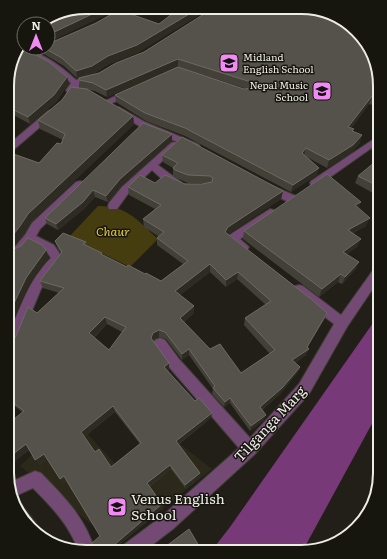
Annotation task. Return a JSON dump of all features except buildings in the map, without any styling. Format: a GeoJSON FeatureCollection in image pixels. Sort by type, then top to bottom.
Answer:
{"type":"FeatureCollection","features":[{"type":"Feature","properties":{"kind":"street"},"geometry":{"type":"LineString","coordinates":[[100,24],[118,14]]}},
{"type":"Feature","properties":{"kind":"street"},"geometry":{"type":"LineString","coordinates":[[43,56],[75,83],[75,91],[90,94],[107,102],[139,127],[181,139],[206,152]]}},
{"type":"Feature","properties":{"kind":"street"},"geometry":{"type":"LineString","coordinates":[[14,145],[62,102],[75,83],[102,74]]}},
{"type":"Feature","properties":{"kind":"street"},"geometry":{"type":"LineString","coordinates":[[107,102],[135,89]]}},
{"type":"Feature","properties":{"kind":"street"},"geometry":{"type":"LineString","coordinates":[[113,206],[126,189],[181,139]]}},
{"type":"Feature","properties":{"kind":"street"},"geometry":{"type":"LineString","coordinates":[[310,187],[373,143]]}},
{"type":"Feature","properties":{"kind":"street"},"geometry":{"type":"LineString","coordinates":[[153,166],[171,181],[187,188]]}},
{"type":"Feature","properties":{"kind":"street"},"geometry":{"type":"LineString","coordinates":[[14,252],[17,252],[29,238],[36,226],[87,177]]}},
{"type":"Feature","properties":{"kind":"street"},"geometry":{"type":"LineString","coordinates":[[253,254],[232,239],[295,197],[259,183]]}},
{"type":"Feature","properties":{"kind":"street"},"geometry":{"type":"LineString","coordinates":[[14,335],[31,293],[40,278],[57,259],[55,253],[47,245],[29,238]]}},
{"type":"Feature","properties":{"kind":"street","name":"Tilganga Marg"},"geometry":{"type":"LineString","coordinates":[[137,545],[178,513],[250,449],[304,389],[342,323],[373,279]]}},
{"type":"Feature","properties":{"kind":"street"},"geometry":{"type":"LineString","coordinates":[[288,281],[342,323]]}},
{"type":"Feature","properties":{"kind":"street"},"geometry":{"type":"LineString","coordinates":[[160,344],[174,363],[250,449]]}},
{"type":"Feature","properties":{"kind":"street"},"geometry":{"type":"LineString","coordinates":[[15,488],[35,479],[56,499],[66,512],[78,529],[84,545]]}},
{"type":"Feature","properties":{"kind":"shaded area"},"geometry":{"type":"Polygon","coordinates":[[[373,323],[373,422],[306,544],[216,545],[373,323]]]}},
{"type":"Feature","properties":{"kind":"shaded area","name":"Venus English School"},"geometry":{"type":"Polygon","coordinates":[[[73,418],[120,469],[171,437],[212,469],[117,545],[20,466],[73,418]]]}},
{"type":"Feature","properties":{"kind":"green space","name":"Chaur"},"geometry":{"type":"Polygon","coordinates":[[[98,206],[117,208],[125,211],[138,220],[158,239],[130,267],[69,237],[98,206]]]}},
{"type":"Feature","properties":{"kind":"place","name":"Midland English School"},"geometry":{"type":"Point","coordinates":[229,63]}},
{"type":"Feature","properties":{"kind":"place","name":"Nepal Music School"},"geometry":{"type":"Point","coordinates":[322,91]}},
{"type":"Feature","properties":{"kind":"place","name":"Venus English School"},"geometry":{"type":"Point","coordinates":[117,507]}}]}
